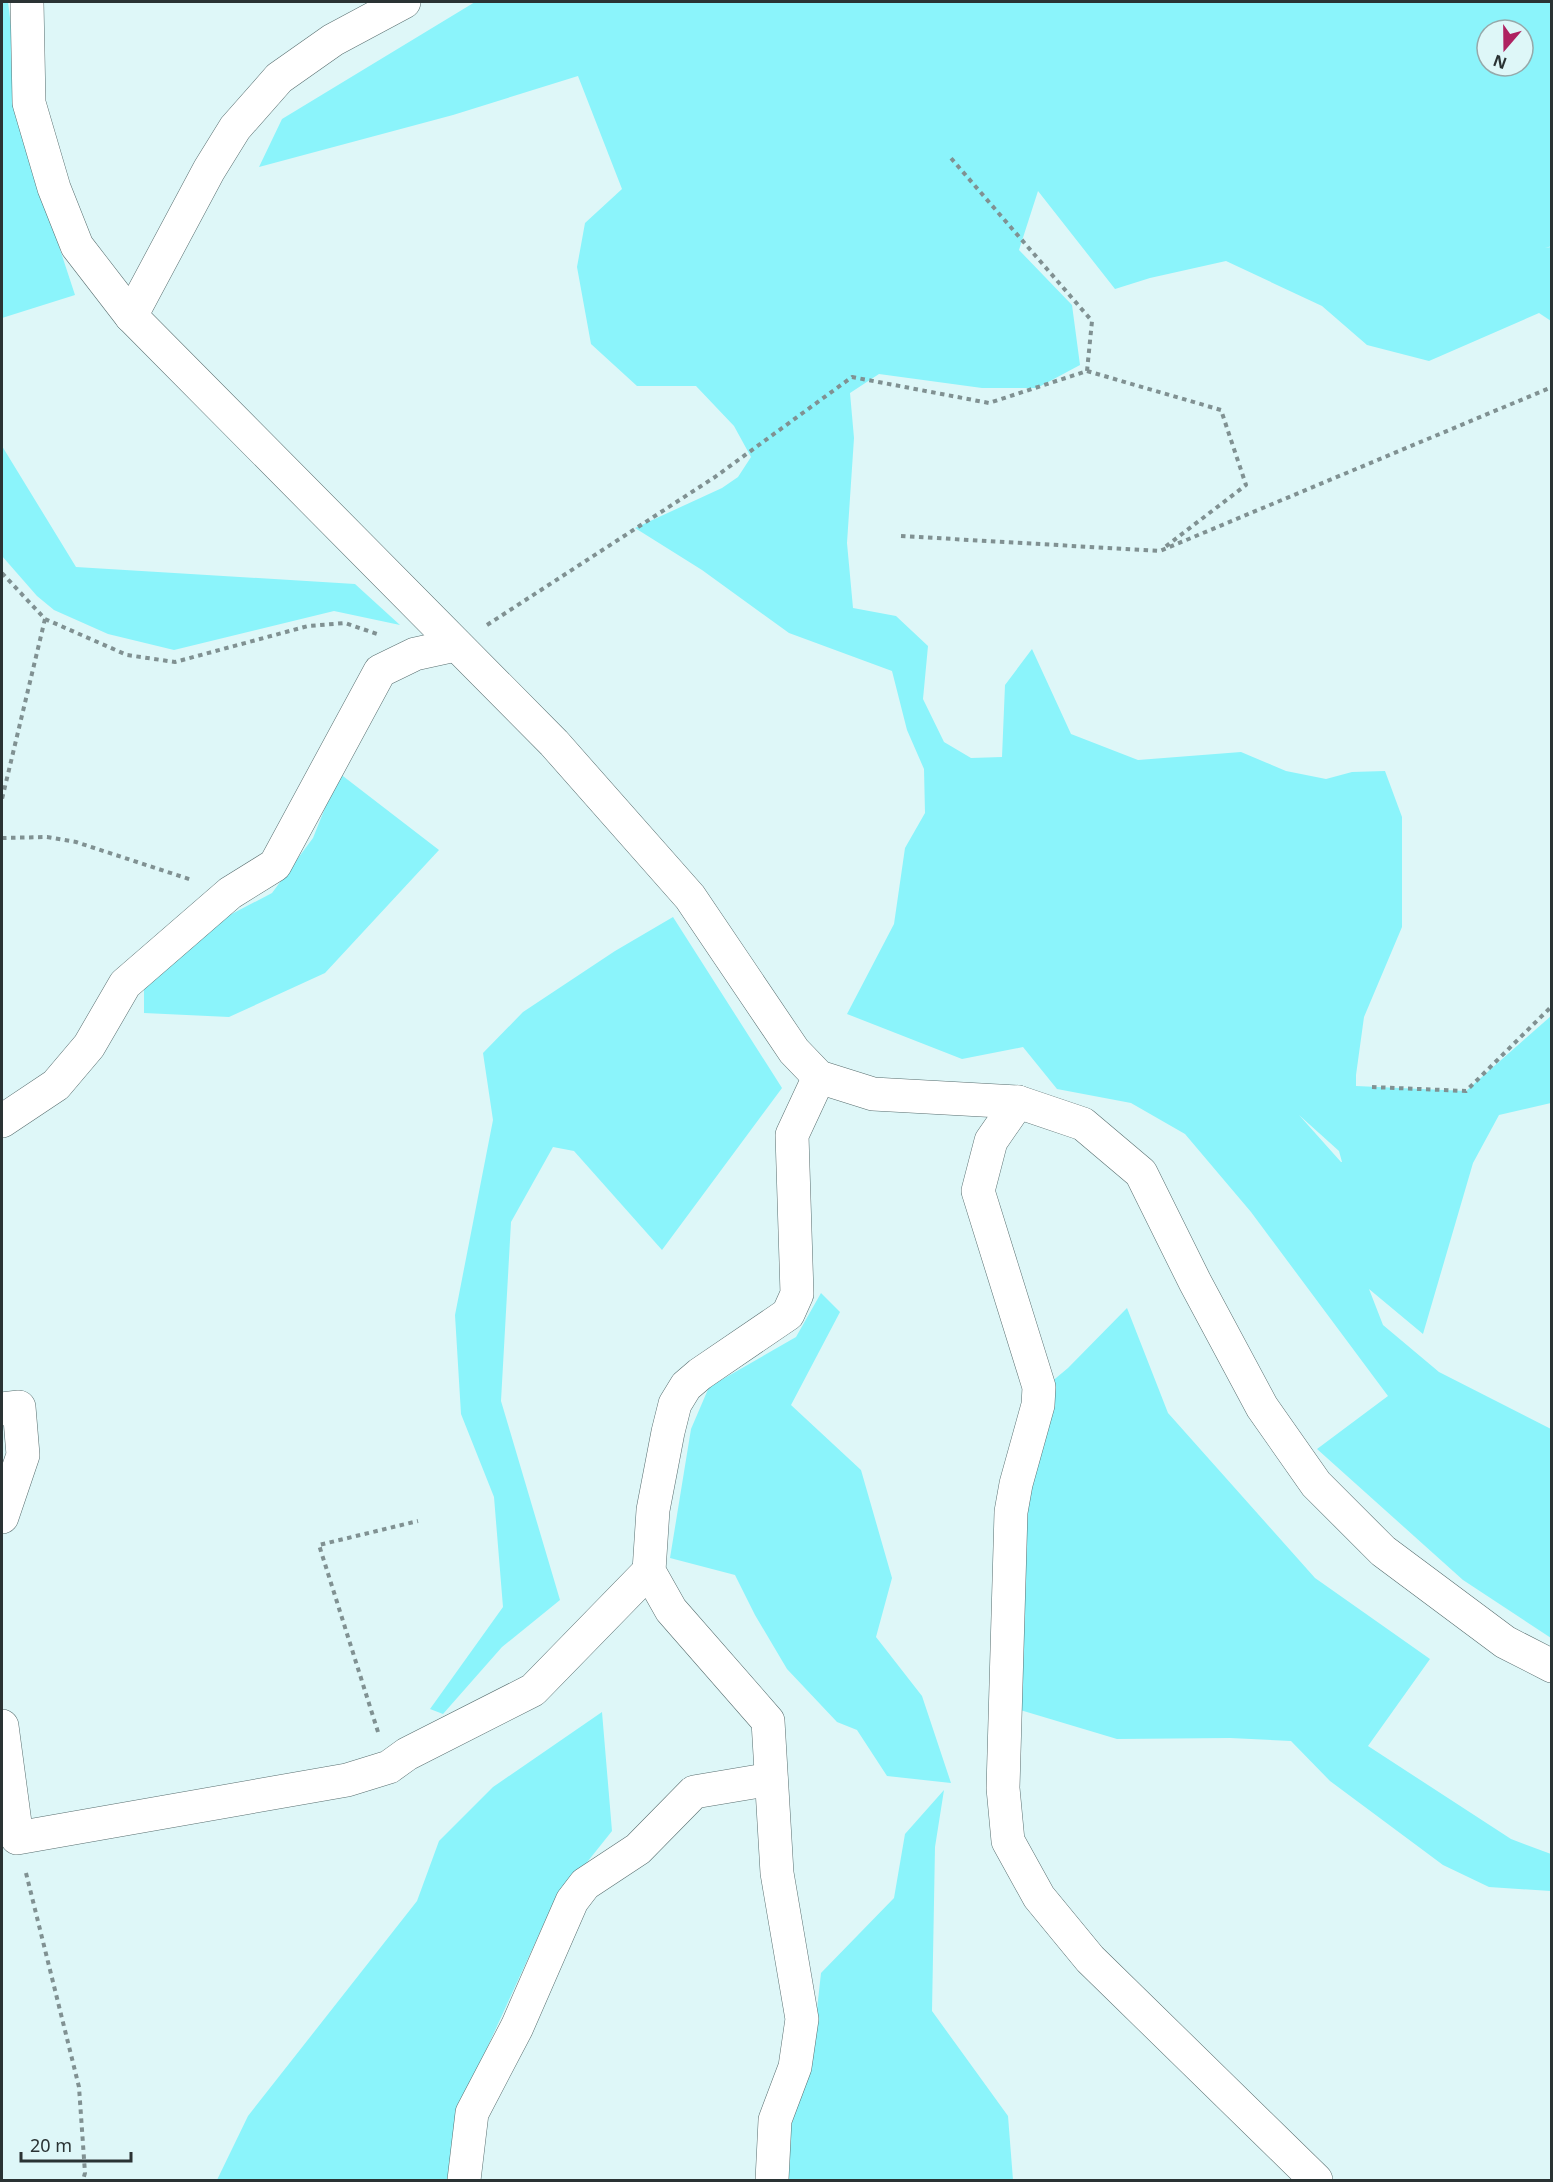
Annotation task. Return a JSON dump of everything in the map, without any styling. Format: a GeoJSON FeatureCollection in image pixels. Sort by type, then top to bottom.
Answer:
{"type":"FeatureCollection","features":[{"type":"Feature","properties":{"kind":"street"},"geometry":{"type":"LineString","coordinates":[[27,2],[28,103],[54,188],[77,246],[131,316],[554,743],[690,897],[794,1051],[819,1077],[873,1094],[1018,1102],[1083,1124],[1141,1173],[1262,1407],[1316,1484],[1383,1551],[1505,1642],[1551,1666]]}},
{"type":"Feature","properties":{"kind":"street"},"geometry":{"type":"LineString","coordinates":[[131,316],[209,170],[235,128],[279,78],[333,40],[404,2]]}},
{"type":"Feature","properties":{"kind":"street"},"geometry":{"type":"LineString","coordinates":[[2,1121],[56,1085],[89,1046],[125,984],[230,893],[275,865],[380,671],[415,654],[456,645]]}},
{"type":"Feature","properties":{"kind":"street"},"geometry":{"type":"LineString","coordinates":[[772,2181],[775,2120],[795,2067],[802,2019],[777,1873],[768,1721],[671,1610],[649,1571],[653,1510],[675,1404],[686,1386],[700,1374],[788,1314],[797,1294],[792,1135],[819,1077]]}},
{"type":"Feature","properties":{"kind":"street"},"geometry":{"type":"LineString","coordinates":[[1018,1102],[991,1141],[978,1191],[1039,1387],[1038,1405],[1016,1484],[1011,1512],[1003,1788],[1008,1841],[1039,1897],[1090,1959],[1316,2181]]}},
{"type":"Feature","properties":{"kind":"street"},"geometry":{"type":"LineString","coordinates":[[2,1409],[19,1407],[23,1455],[2,1517]]}},
{"type":"Feature","properties":{"kind":"street"},"geometry":{"type":"LineString","coordinates":[[2,1726],[17,1838],[348,1780],[389,1767],[416,1749],[533,1690],[649,1571]]}},
{"type":"Feature","properties":{"kind":"street"},"geometry":{"type":"LineString","coordinates":[[464,2181],[472,2113],[518,2027],[572,1901],[585,1884],[638,1849],[694,1792],[771,1779]]}},
{"type":"Feature","properties":{"kind":"path"},"geometry":{"type":"LineString","coordinates":[[950,157],[1092,321],[1088,371]]}},
{"type":"Feature","properties":{"kind":"path"},"geometry":{"type":"LineString","coordinates":[[456,645],[715,477],[852,377],[989,403],[1088,371],[1221,410],[1246,485],[1160,551]]}},
{"type":"Feature","properties":{"kind":"path"},"geometry":{"type":"LineString","coordinates":[[901,536],[1160,551],[1551,387]]}},
{"type":"Feature","properties":{"kind":"path"},"geometry":{"type":"LineString","coordinates":[[2,573],[45,619],[127,655],[175,662],[308,626],[345,623],[371,630],[415,654]]}},
{"type":"Feature","properties":{"kind":"path"},"geometry":{"type":"LineString","coordinates":[[2,799],[45,619]]}},
{"type":"Feature","properties":{"kind":"path"},"geometry":{"type":"LineString","coordinates":[[2,838],[47,837],[76,842],[230,893]]}},
{"type":"Feature","properties":{"kind":"path"},"geometry":{"type":"LineString","coordinates":[[1372,1087],[1466,1091],[1551,1006]]}},
{"type":"Feature","properties":{"kind":"path"},"geometry":{"type":"LineString","coordinates":[[389,1767],[320,1545],[418,1521]]}},
{"type":"Feature","properties":{"kind":"path"},"geometry":{"type":"LineString","coordinates":[[17,1838],[79,2086],[85,2173],[83,2181]]}},
{"type":"Feature","properties":{"kind":"shaded area"},"geometry":{"type":"Polygon","coordinates":[[[2,2],[8,2],[26,146],[75,295],[2,318],[2,2]]]}},
{"type":"Feature","properties":{"kind":"shaded area"},"geometry":{"type":"Polygon","coordinates":[[[475,2],[1551,2],[1552,246],[1545,248],[1551,247],[1551,321],[1539,313],[1429,361],[1367,345],[1322,306],[1226,261],[1150,278],[1115,289],[1038,191],[1019,250],[1072,305],[1080,365],[1037,388],[982,388],[879,374],[850,393],[854,438],[847,543],[853,608],[896,616],[928,646],[923,699],[944,742],[971,758],[1002,757],[1005,685],[1032,649],[1071,734],[1138,760],[1241,752],[1286,771],[1326,779],[1352,772],[1385,771],[1402,817],[1402,927],[1364,1017],[1356,1086],[1466,1091],[1551,1016],[1551,1103],[1499,1115],[1473,1163],[1423,1334],[1369,1289],[1383,1325],[1439,1372],[1551,1429],[1551,1638],[1463,1580],[1317,1449],[1388,1396],[1251,1212],[1185,1134],[1131,1103],[1057,1089],[1023,1047],[962,1059],[847,1014],[894,924],[905,848],[925,813],[924,769],[907,730],[892,671],[789,633],[702,570],[635,528],[722,488],[738,477],[751,457],[734,426],[696,386],[637,386],[591,344],[577,267],[585,223],[622,189],[578,76],[453,115],[259,167],[282,119],[475,2]],[[1299,1115],[1342,1162],[1339,1151],[1299,1115]]]}},
{"type":"Feature","properties":{"kind":"shaded area"},"geometry":{"type":"Polygon","coordinates":[[[2,446],[76,567],[355,584],[400,625],[334,611],[174,650],[108,634],[54,610],[37,596],[2,556],[2,446]]]}},
{"type":"Feature","properties":{"kind":"shaded area"},"geometry":{"type":"Polygon","coordinates":[[[339,773],[439,850],[325,973],[229,1017],[144,1013],[144,989],[201,930],[272,893],[313,838],[339,773]]]}},
{"type":"Feature","properties":{"kind":"shaded area"},"geometry":{"type":"Polygon","coordinates":[[[673,917],[782,1088],[662,1250],[574,1151],[553,1147],[511,1222],[501,1401],[560,1600],[502,1647],[443,1714],[430,1709],[503,1607],[494,1497],[461,1414],[455,1315],[493,1120],[483,1053],[523,1012],[615,951],[673,917]]]}},
{"type":"Feature","properties":{"kind":"shaded area"},"geometry":{"type":"Polygon","coordinates":[[[821,1293],[840,1312],[791,1405],[861,1470],[892,1578],[876,1637],[922,1696],[951,1783],[887,1776],[857,1730],[837,1722],[787,1669],[755,1615],[735,1575],[670,1558],[691,1429],[709,1387],[796,1337],[821,1293]]]}},
{"type":"Feature","properties":{"kind":"shaded area"},"geometry":{"type":"Polygon","coordinates":[[[1127,1308],[1168,1413],[1315,1578],[1430,1659],[1368,1746],[1511,1839],[1551,1854],[1551,1891],[1489,1887],[1443,1865],[1330,1781],[1291,1741],[1230,1738],[1117,1739],[1010,1707],[1028,1500],[1050,1383],[1068,1368],[1127,1308]]]}},
{"type":"Feature","properties":{"kind":"shaded area"},"geometry":{"type":"Polygon","coordinates":[[[602,1712],[612,1831],[552,1906],[459,2109],[451,2180],[217,2180],[248,2116],[417,1901],[439,1841],[493,1787],[602,1712]]]}},
{"type":"Feature","properties":{"kind":"shaded area"},"geometry":{"type":"Polygon","coordinates":[[[944,1790],[935,1847],[932,2011],[1008,2116],[1013,2180],[779,2180],[786,2141],[811,2064],[821,1973],[894,1898],[905,1834],[944,1790]]]}}]}
